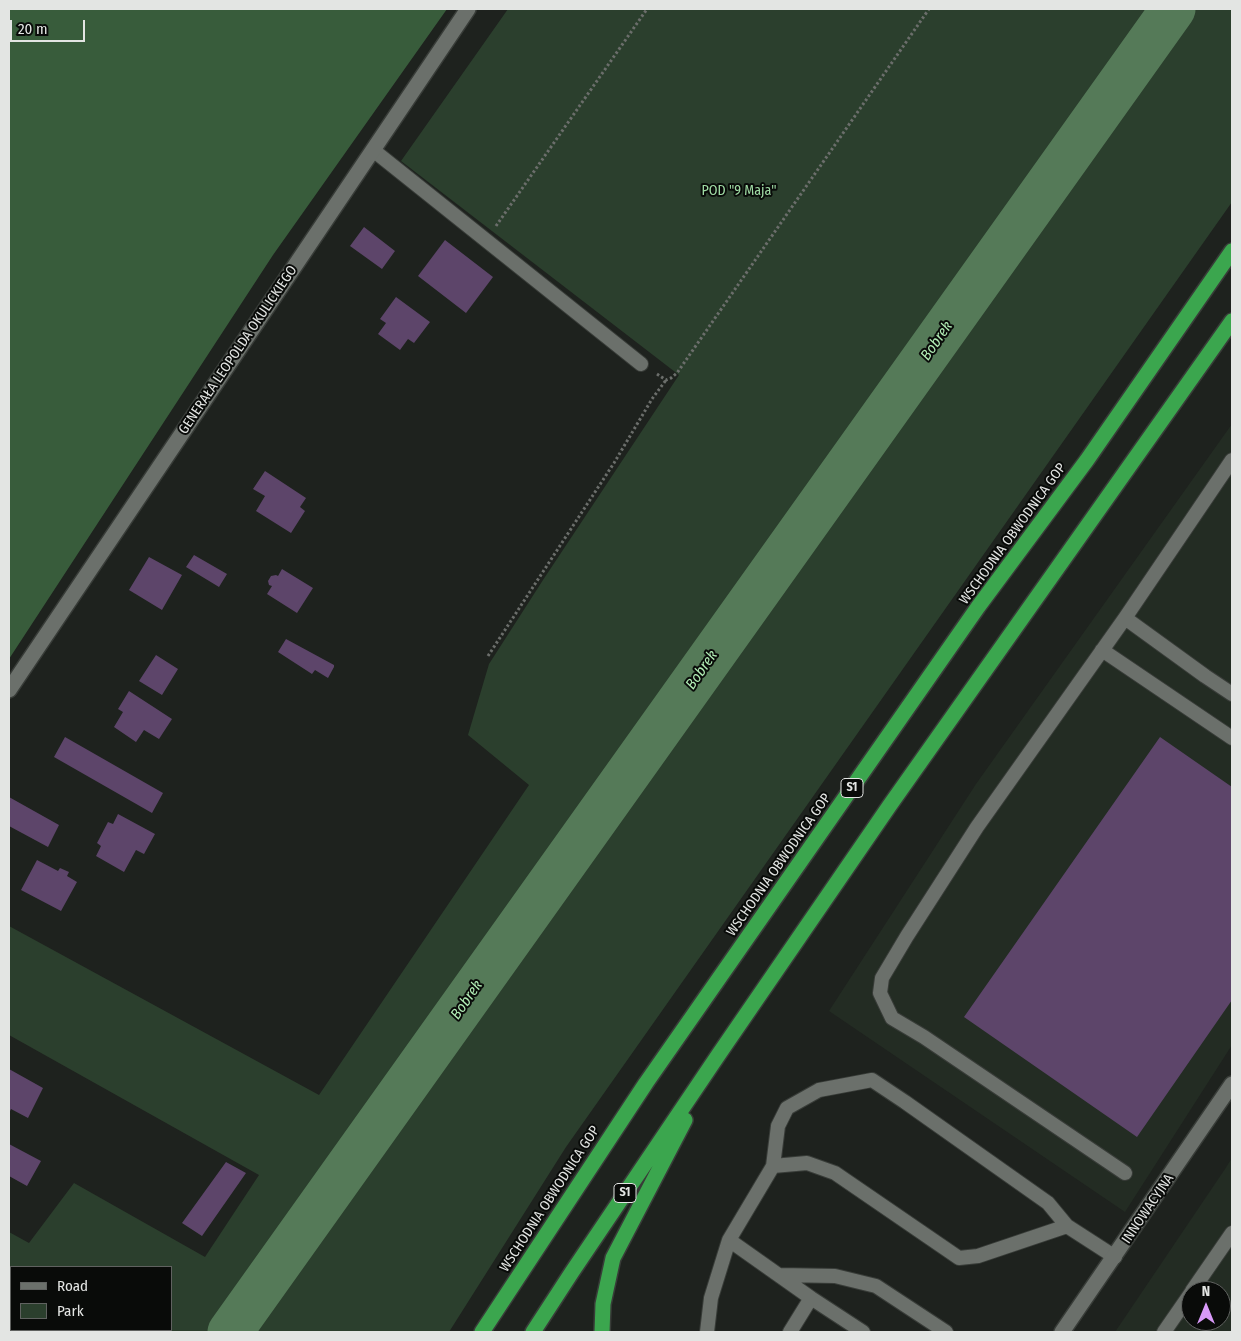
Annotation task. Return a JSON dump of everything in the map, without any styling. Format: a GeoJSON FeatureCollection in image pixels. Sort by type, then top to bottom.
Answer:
{"type":"FeatureCollection","features":[{"type":"Feature","properties":{"kind":"highway","name":"WSCHODNIA OBWODNICA GOP"},"geometry":{"type":"LineString","coordinates":[[482,1332],[646,1082],[978,607],[1087,460],[1232,250]]}},
{"type":"Feature","properties":{"kind":"highway","name":"S1"},"geometry":{"type":"LineString","coordinates":[[534,1332],[718,1054],[890,806],[1232,321]]}},
{"type":"Feature","properties":{"kind":"highway"},"geometry":{"type":"LineString","coordinates":[[602,1332],[603,1304],[613,1258],[718,1054]]}},
{"type":"Feature","properties":{"kind":"street","name":"GENERAŁA LEOPOLDA OKULICKIEGO"},"geometry":{"type":"LineString","coordinates":[[9,690],[468,9]]}},
{"type":"Feature","properties":{"kind":"street","name":"INNOWACYJNA"},"geometry":{"type":"LineString","coordinates":[[1062,1332],[1232,1084]]}},
{"type":"Feature","properties":{"kind":"lane"},"geometry":{"type":"LineString","coordinates":[[373,150],[641,364]]}},
{"type":"Feature","properties":{"kind":"lane"},"geometry":{"type":"LineString","coordinates":[[1125,1173],[892,1018],[880,993],[882,978],[977,828],[1125,618],[1232,460]]}},
{"type":"Feature","properties":{"kind":"lane"},"geometry":{"type":"LineString","coordinates":[[1125,618],[1232,694]]}},
{"type":"Feature","properties":{"kind":"lane"},"geometry":{"type":"LineString","coordinates":[[1102,650],[1232,738]]}},
{"type":"Feature","properties":{"kind":"lane"},"geometry":{"type":"LineString","coordinates":[[707,1332],[711,1298],[729,1240],[773,1166],[778,1126],[787,1108],[819,1090],[872,1080],[1048,1203],[1067,1226],[1115,1257]]}},
{"type":"Feature","properties":{"kind":"lane"},"geometry":{"type":"LineString","coordinates":[[773,1166],[807,1164],[835,1173],[959,1258],[978,1256],[1067,1226]]}},
{"type":"Feature","properties":{"kind":"lane"},"geometry":{"type":"LineString","coordinates":[[1199,1281],[1232,1233]]}},
{"type":"Feature","properties":{"kind":"lane"},"geometry":{"type":"LineString","coordinates":[[729,1240],[863,1332]]}},
{"type":"Feature","properties":{"kind":"lane"},"geometry":{"type":"LineString","coordinates":[[780,1275],[835,1276],[876,1286],[946,1332]]}},
{"type":"Feature","properties":{"kind":"lane"},"geometry":{"type":"LineString","coordinates":[[790,1332],[811,1298]]}},
{"type":"Feature","properties":{"kind":"lane"},"geometry":{"type":"LineString","coordinates":[[1164,1332],[1181,1308]]}},
{"type":"Feature","properties":{"kind":"path"},"geometry":{"type":"LineString","coordinates":[[485,240],[647,9]]}},
{"type":"Feature","properties":{"kind":"path"},"geometry":{"type":"LineString","coordinates":[[488,656],[614,463],[652,399],[666,380],[672,378],[677,373],[929,9]]}},
{"type":"Feature","properties":{"kind":"path"},"geometry":{"type":"LineString","coordinates":[[641,364],[666,380]]}},
{"type":"Feature","properties":{"kind":"shaded area"},"geometry":{"type":"Polygon","coordinates":[[[1232,424],[1232,1045],[1125,1212],[829,1011],[976,784],[1232,424]]]}},
{"type":"Feature","properties":{"kind":"shaded area"},"geometry":{"type":"Polygon","coordinates":[[[1232,1158],[1232,1332],[1115,1332],[1232,1158]]]}},
{"type":"Feature","properties":{"kind":"green space"},"geometry":{"type":"Polygon","coordinates":[[[9,9],[447,9],[273,255],[9,659],[9,9]]]}},
{"type":"Feature","properties":{"kind":"green space","name":"POD \"9 Maja\""},"geometry":{"type":"Polygon","coordinates":[[[508,9],[1232,9],[1232,202],[566,1147],[449,1332],[9,1332],[9,1232],[29,1243],[74,1183],[205,1257],[259,1175],[9,1035],[9,926],[319,1095],[529,785],[468,735],[489,664],[679,375],[401,161],[508,9]]]}},
{"type":"Feature","properties":{"kind":"building"},"geometry":{"type":"Polygon","coordinates":[[[364,227],[395,251],[382,269],[350,246],[364,227]]]}},
{"type":"Feature","properties":{"kind":"building"},"geometry":{"type":"Polygon","coordinates":[[[445,240],[493,277],[466,313],[418,276],[445,240]]]}},
{"type":"Feature","properties":{"kind":"building"},"geometry":{"type":"Polygon","coordinates":[[[396,297],[430,322],[414,343],[408,339],[400,350],[378,334],[386,323],[380,319],[396,297]]]}},
{"type":"Feature","properties":{"kind":"building"},"geometry":{"type":"Polygon","coordinates":[[[265,471],[306,498],[300,507],[305,511],[291,533],[256,511],[265,496],[253,489],[265,471]]]}},
{"type":"Feature","properties":{"kind":"building"},"geometry":{"type":"Polygon","coordinates":[[[194,555],[227,574],[219,587],[186,567],[194,555]]]}},
{"type":"Feature","properties":{"kind":"building"},"geometry":{"type":"Polygon","coordinates":[[[149,557],[182,575],[162,610],[129,590],[149,557]]]}},
{"type":"Feature","properties":{"kind":"building"},"geometry":{"type":"Polygon","coordinates":[[[282,569],[313,588],[297,613],[267,594],[272,586],[269,585],[268,581],[271,576],[278,576],[282,569]]]}},
{"type":"Feature","properties":{"kind":"building"},"geometry":{"type":"Polygon","coordinates":[[[286,639],[334,665],[328,678],[315,670],[312,674],[278,652],[286,639]]]}},
{"type":"Feature","properties":{"kind":"building"},"geometry":{"type":"Polygon","coordinates":[[[156,655],[178,669],[162,695],[139,681],[156,655]]]}},
{"type":"Feature","properties":{"kind":"building"},"geometry":{"type":"Polygon","coordinates":[[[129,691],[172,719],[159,739],[144,730],[136,742],[114,727],[123,712],[118,709],[129,691]]]}},
{"type":"Feature","properties":{"kind":"building"},"geometry":{"type":"Polygon","coordinates":[[[65,737],[163,793],[152,813],[54,757],[65,737]]]}},
{"type":"Feature","properties":{"kind":"building"},"geometry":{"type":"Polygon","coordinates":[[[1160,737],[1232,787],[1232,1000],[1137,1137],[964,1017],[1160,737]]]}},
{"type":"Feature","properties":{"kind":"building"},"geometry":{"type":"Polygon","coordinates":[[[9,797],[59,825],[48,847],[9,826],[9,797]]]}},
{"type":"Feature","properties":{"kind":"building"},"geometry":{"type":"Polygon","coordinates":[[[118,814],[155,834],[144,854],[136,850],[124,872],[96,856],[101,846],[97,843],[108,822],[113,824],[118,814]]]}},
{"type":"Feature","properties":{"kind":"building"},"geometry":{"type":"Polygon","coordinates":[[[37,860],[58,871],[60,868],[69,872],[67,876],[77,882],[61,911],[21,890],[37,860]]]}},
{"type":"Feature","properties":{"kind":"building"},"geometry":{"type":"Polygon","coordinates":[[[9,1069],[43,1088],[28,1118],[11,1109],[9,1113],[9,1069]]]}},
{"type":"Feature","properties":{"kind":"building"},"geometry":{"type":"Polygon","coordinates":[[[9,1144],[41,1161],[27,1186],[9,1176],[9,1144]]]}},
{"type":"Feature","properties":{"kind":"building"},"geometry":{"type":"Polygon","coordinates":[[[226,1162],[246,1173],[202,1236],[182,1223],[226,1162]]]}},
{"type":"Feature","properties":{"kind":"waterway","name":"Bobrek"},"geometry":{"type":"LineString","coordinates":[[230,1332],[1173,9]]}}]}
